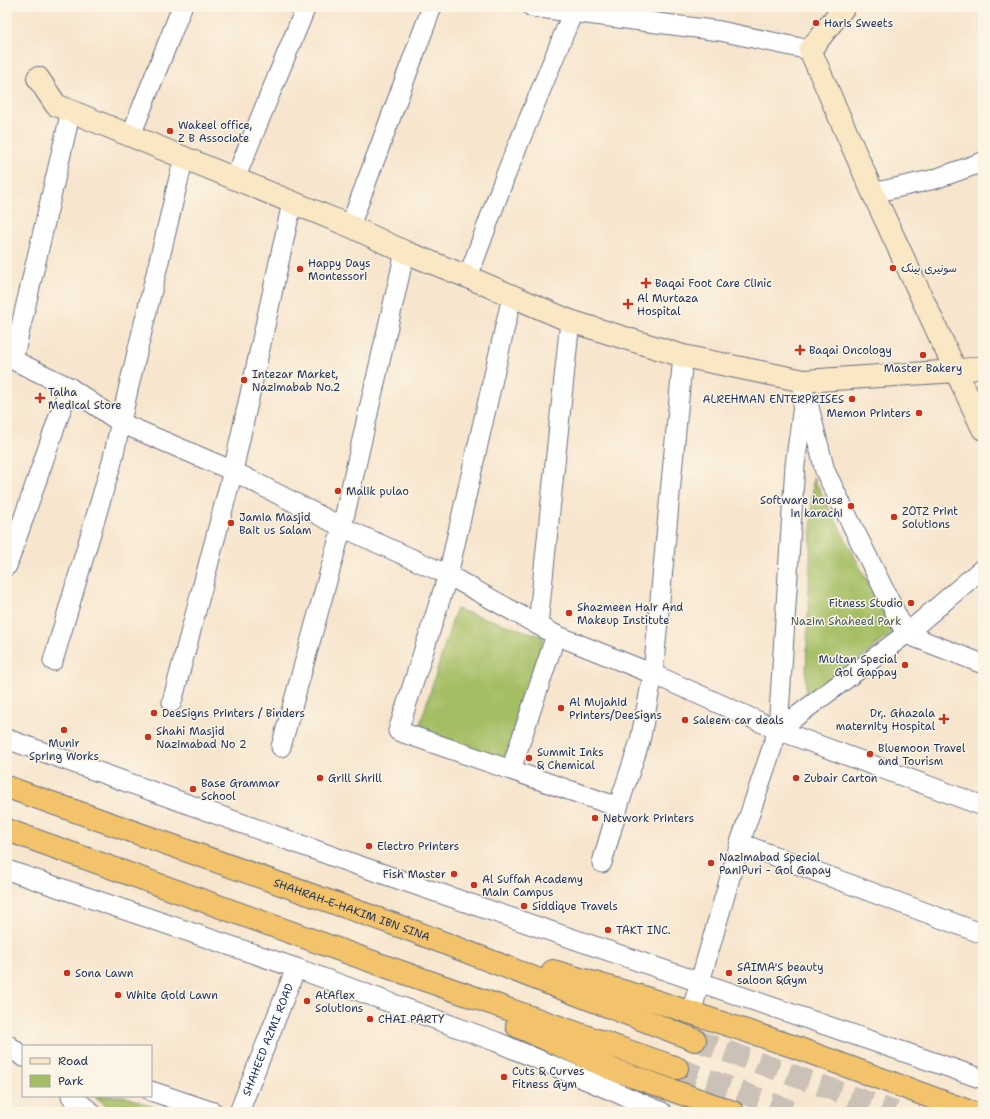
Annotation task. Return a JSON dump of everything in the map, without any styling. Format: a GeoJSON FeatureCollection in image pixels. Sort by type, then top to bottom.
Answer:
{"type":"FeatureCollection","features":[{"type":"Feature","properties":{"kind":"highway","name":"SHAHRAH-E-HAKIM IBN SINA"},"geometry":{"type":"LineString","coordinates":[[7,787],[413,932],[694,1040]]}},
{"type":"Feature","properties":{"kind":"highway"},"geometry":{"type":"LineString","coordinates":[[7,830],[390,968],[677,1068]]}},
{"type":"Feature","properties":{"kind":"highway"},"geometry":{"type":"LineString","coordinates":[[413,932],[643,997],[792,1046],[971,1112]]}},
{"type":"Feature","properties":{"kind":"highway"},"geometry":{"type":"LineString","coordinates":[[390,968],[612,1069],[733,1112]]}},
{"type":"Feature","properties":{"kind":"street"},"geometry":{"type":"LineString","coordinates":[[131,135],[182,7]]}},
{"type":"Feature","properties":{"kind":"street"},"geometry":{"type":"LineString","coordinates":[[235,179],[306,7]]}},
{"type":"Feature","properties":{"kind":"street"},"geometry":{"type":"LineString","coordinates":[[350,226],[432,7]]}},
{"type":"Feature","properties":{"kind":"street"},"geometry":{"type":"LineString","coordinates":[[532,7],[574,10],[720,31],[810,50]]}},
{"type":"Feature","properties":{"kind":"street"},"geometry":{"type":"LineString","coordinates":[[810,50],[844,7]]}},
{"type":"Feature","properties":{"kind":"street"},"geometry":{"type":"LineString","coordinates":[[468,277],[506,174],[574,10]]}},
{"type":"Feature","properties":{"kind":"street"},"geometry":{"type":"LineString","coordinates":[[810,50],[873,193],[983,429]]}},
{"type":"Feature","properties":{"kind":"street"},"geometry":{"type":"LineString","coordinates":[[38,78],[56,105],[350,226],[405,252],[468,277],[570,321],[683,356],[804,382],[956,371],[983,367]]}},
{"type":"Feature","properties":{"kind":"street"},"geometry":{"type":"LineString","coordinates":[[71,111],[12,360],[70,387],[121,423],[233,471],[342,527],[448,575],[556,635],[653,674],[778,730],[983,806]]}},
{"type":"Feature","properties":{"kind":"street"},"geometry":{"type":"LineString","coordinates":[[53,661],[112,462],[184,157]]}},
{"type":"Feature","properties":{"kind":"street"},"geometry":{"type":"LineString","coordinates":[[873,193],[935,179],[983,162]]}},
{"type":"Feature","properties":{"kind":"street"},"geometry":{"type":"LineString","coordinates":[[172,702],[233,471],[292,203]]}},
{"type":"Feature","properties":{"kind":"street"},"geometry":{"type":"LineString","coordinates":[[281,747],[342,527],[405,252]]}},
{"type":"Feature","properties":{"kind":"street"},"geometry":{"type":"LineString","coordinates":[[512,296],[448,575],[398,732],[618,807]]}},
{"type":"Feature","properties":{"kind":"street"},"geometry":{"type":"LineString","coordinates":[[538,625],[570,321]]}},
{"type":"Feature","properties":{"kind":"street"},"geometry":{"type":"LineString","coordinates":[[602,863],[618,807],[640,741],[653,674],[683,356]]}},
{"type":"Feature","properties":{"kind":"street"},"geometry":{"type":"LineString","coordinates":[[804,382],[824,471],[906,634],[983,664]]}},
{"type":"Feature","properties":{"kind":"street"},"geometry":{"type":"LineString","coordinates":[[691,1013],[740,843],[778,730],[795,465],[803,406],[804,382]]}},
{"type":"Feature","properties":{"kind":"street"},"geometry":{"type":"LineString","coordinates":[[7,566],[70,387]]}},
{"type":"Feature","properties":{"kind":"street"},"geometry":{"type":"LineString","coordinates":[[778,730],[906,634],[983,568]]}},
{"type":"Feature","properties":{"kind":"street"},"geometry":{"type":"LineString","coordinates":[[511,770],[556,635]]}},
{"type":"Feature","properties":{"kind":"street"},"geometry":{"type":"LineString","coordinates":[[7,739],[357,865],[983,1079]]}},
{"type":"Feature","properties":{"kind":"street"},"geometry":{"type":"LineString","coordinates":[[740,843],[983,934]]}},
{"type":"Feature","properties":{"kind":"street"},"geometry":{"type":"LineString","coordinates":[[7,870],[296,968],[497,1042],[655,1111]]}},
{"type":"Feature","properties":{"kind":"street","name":"SHAHEED AZMI ROAD"},"geometry":{"type":"LineString","coordinates":[[239,1112],[296,968]]}},
{"type":"Feature","properties":{"kind":"street"},"geometry":{"type":"LineString","coordinates":[[7,1041],[22,1047]]}},
{"type":"Feature","properties":{"kind":"street"},"geometry":{"type":"LineString","coordinates":[[7,1044],[22,1056]]}},
{"type":"Feature","properties":{"kind":"street"},"geometry":{"type":"LineString","coordinates":[[152,1091],[213,1112]]}},
{"type":"Feature","properties":{"kind":"street"},"geometry":{"type":"LineString","coordinates":[[72,1097],[91,1112]]}},
{"type":"Feature","properties":{"kind":"green space","name":"Nazim Shaheed Park"},"geometry":{"type":"Polygon","coordinates":[[[813,477],[894,632],[805,702],[813,477]]]}},
{"type":"Feature","properties":{"kind":"green space"},"geometry":{"type":"Polygon","coordinates":[[[456,609],[544,637],[506,759],[418,731],[456,609]]]}},
{"type":"Feature","properties":{"kind":"green space"},"geometry":{"type":"Polygon","coordinates":[[[95,1097],[127,1097],[168,1112],[116,1112],[95,1097]]]}},
{"type":"Feature","properties":{"kind":"tunnel"},"geometry":{"type":"LineString","coordinates":[[695,1040],[895,1112]]}},
{"type":"Feature","properties":{"kind":"tunnel"},"geometry":{"type":"LineString","coordinates":[[677,1068],[794,1112]]}},
{"type":"Feature","properties":{"kind":"place","name":"Haris Sweets"},"geometry":{"type":"Point","coordinates":[816,23]}},
{"type":"Feature","properties":{"kind":"place","name":"Wakeel office, Z B Associate"},"geometry":{"type":"Point","coordinates":[170,131]}},
{"type":"Feature","properties":{"kind":"place","name":"سونیری بینک"},"geometry":{"type":"Point","coordinates":[893,268]}},
{"type":"Feature","properties":{"kind":"place","name":"Happy Days Montessori"},"geometry":{"type":"Point","coordinates":[300,269]}},
{"type":"Feature","properties":{"kind":"place","name":"Baqai Foot Care Clinic"},"geometry":{"type":"Point","coordinates":[646,283]}},
{"type":"Feature","properties":{"kind":"place","name":"Al Murtaza Hospital"},"geometry":{"type":"Point","coordinates":[628,304]}},
{"type":"Feature","properties":{"kind":"place","name":"Baqai Oncology"},"geometry":{"type":"Point","coordinates":[800,350]}},
{"type":"Feature","properties":{"kind":"place","name":"Master Bakery"},"geometry":{"type":"Point","coordinates":[923,355]}},
{"type":"Feature","properties":{"kind":"place","name":"Intezar Market, Nazimabab No.2"},"geometry":{"type":"Point","coordinates":[244,380]}},
{"type":"Feature","properties":{"kind":"place","name":"Talha Medical Store"},"geometry":{"type":"Point","coordinates":[40,398]}},
{"type":"Feature","properties":{"kind":"place","name":"ALREHMAN ENTERPRISES"},"geometry":{"type":"Point","coordinates":[852,399]}},
{"type":"Feature","properties":{"kind":"place","name":"Memon Printers"},"geometry":{"type":"Point","coordinates":[919,413]}},
{"type":"Feature","properties":{"kind":"place","name":"Malik pulao"},"geometry":{"type":"Point","coordinates":[338,491]}},
{"type":"Feature","properties":{"kind":"place","name":"Software house in karachi"},"geometry":{"type":"Point","coordinates":[851,506]}},
{"type":"Feature","properties":{"kind":"place","name":"ZOTZ Print Solutions"},"geometry":{"type":"Point","coordinates":[894,517]}},
{"type":"Feature","properties":{"kind":"place","name":"Jamia Masjid Bait us Salam"},"geometry":{"type":"Point","coordinates":[231,523]}},
{"type":"Feature","properties":{"kind":"place","name":"Fitness Studio"},"geometry":{"type":"Point","coordinates":[911,603]}},
{"type":"Feature","properties":{"kind":"place","name":"Shazmeen Hair And Makeup Institute"},"geometry":{"type":"Point","coordinates":[569,613]}},
{"type":"Feature","properties":{"kind":"place","name":"Multan Special Gol Gappay"},"geometry":{"type":"Point","coordinates":[905,665]}},
{"type":"Feature","properties":{"kind":"place","name":"Al Mujahid Printers/DeeSigns"},"geometry":{"type":"Point","coordinates":[561,708]}},
{"type":"Feature","properties":{"kind":"place","name":"DeeSigns Printers / Binders"},"geometry":{"type":"Point","coordinates":[154,713]}},
{"type":"Feature","properties":{"kind":"place","name":"Dr,. Ghazala maternity Hospital"},"geometry":{"type":"Point","coordinates":[944,719]}},
{"type":"Feature","properties":{"kind":"place","name":"Saleem car deals"},"geometry":{"type":"Point","coordinates":[685,720]}},
{"type":"Feature","properties":{"kind":"place","name":"Munir Spring Works"},"geometry":{"type":"Point","coordinates":[64,730]}},
{"type":"Feature","properties":{"kind":"place","name":"Shahi Masjid Nazimabad No 2"},"geometry":{"type":"Point","coordinates":[148,737]}},
{"type":"Feature","properties":{"kind":"place","name":"Bluemoon Travel and Tourism"},"geometry":{"type":"Point","coordinates":[870,754]}},
{"type":"Feature","properties":{"kind":"place","name":"Summit Inks & Chemical"},"geometry":{"type":"Point","coordinates":[529,758]}},
{"type":"Feature","properties":{"kind":"place","name":"Grill Shrill"},"geometry":{"type":"Point","coordinates":[320,778]}},
{"type":"Feature","properties":{"kind":"place","name":"Zubair Carton"},"geometry":{"type":"Point","coordinates":[796,778]}},
{"type":"Feature","properties":{"kind":"place","name":"Base Grammar School"},"geometry":{"type":"Point","coordinates":[193,789]}},
{"type":"Feature","properties":{"kind":"place","name":"Network Printers"},"geometry":{"type":"Point","coordinates":[595,818]}},
{"type":"Feature","properties":{"kind":"place","name":"Electro Printers"},"geometry":{"type":"Point","coordinates":[369,846]}},
{"type":"Feature","properties":{"kind":"place","name":"Nazimabad Special PaniPuri - Gol Gapay"},"geometry":{"type":"Point","coordinates":[711,863]}},
{"type":"Feature","properties":{"kind":"place","name":"Fish Master"},"geometry":{"type":"Point","coordinates":[454,874]}},
{"type":"Feature","properties":{"kind":"place","name":"Al Suffah Academy Main Campus"},"geometry":{"type":"Point","coordinates":[474,885]}},
{"type":"Feature","properties":{"kind":"place","name":"Siddique Travels"},"geometry":{"type":"Point","coordinates":[524,906]}},
{"type":"Feature","properties":{"kind":"place","name":"TAKT INC."},"geometry":{"type":"Point","coordinates":[608,930]}},
{"type":"Feature","properties":{"kind":"place","name":"Sona Lawn"},"geometry":{"type":"Point","coordinates":[67,973]}},
{"type":"Feature","properties":{"kind":"place","name":"SAIMA'S beauty saloon &Gym"},"geometry":{"type":"Point","coordinates":[729,973]}},
{"type":"Feature","properties":{"kind":"place","name":"White Gold Lawn"},"geometry":{"type":"Point","coordinates":[118,995]}},
{"type":"Feature","properties":{"kind":"place","name":"AtAflex Solutions"},"geometry":{"type":"Point","coordinates":[307,1001]}},
{"type":"Feature","properties":{"kind":"place","name":"CHAI PARTY"},"geometry":{"type":"Point","coordinates":[370,1019]}},
{"type":"Feature","properties":{"kind":"place","name":"Cuts & Curves Fitness Gym"},"geometry":{"type":"Point","coordinates":[504,1077]}}]}
